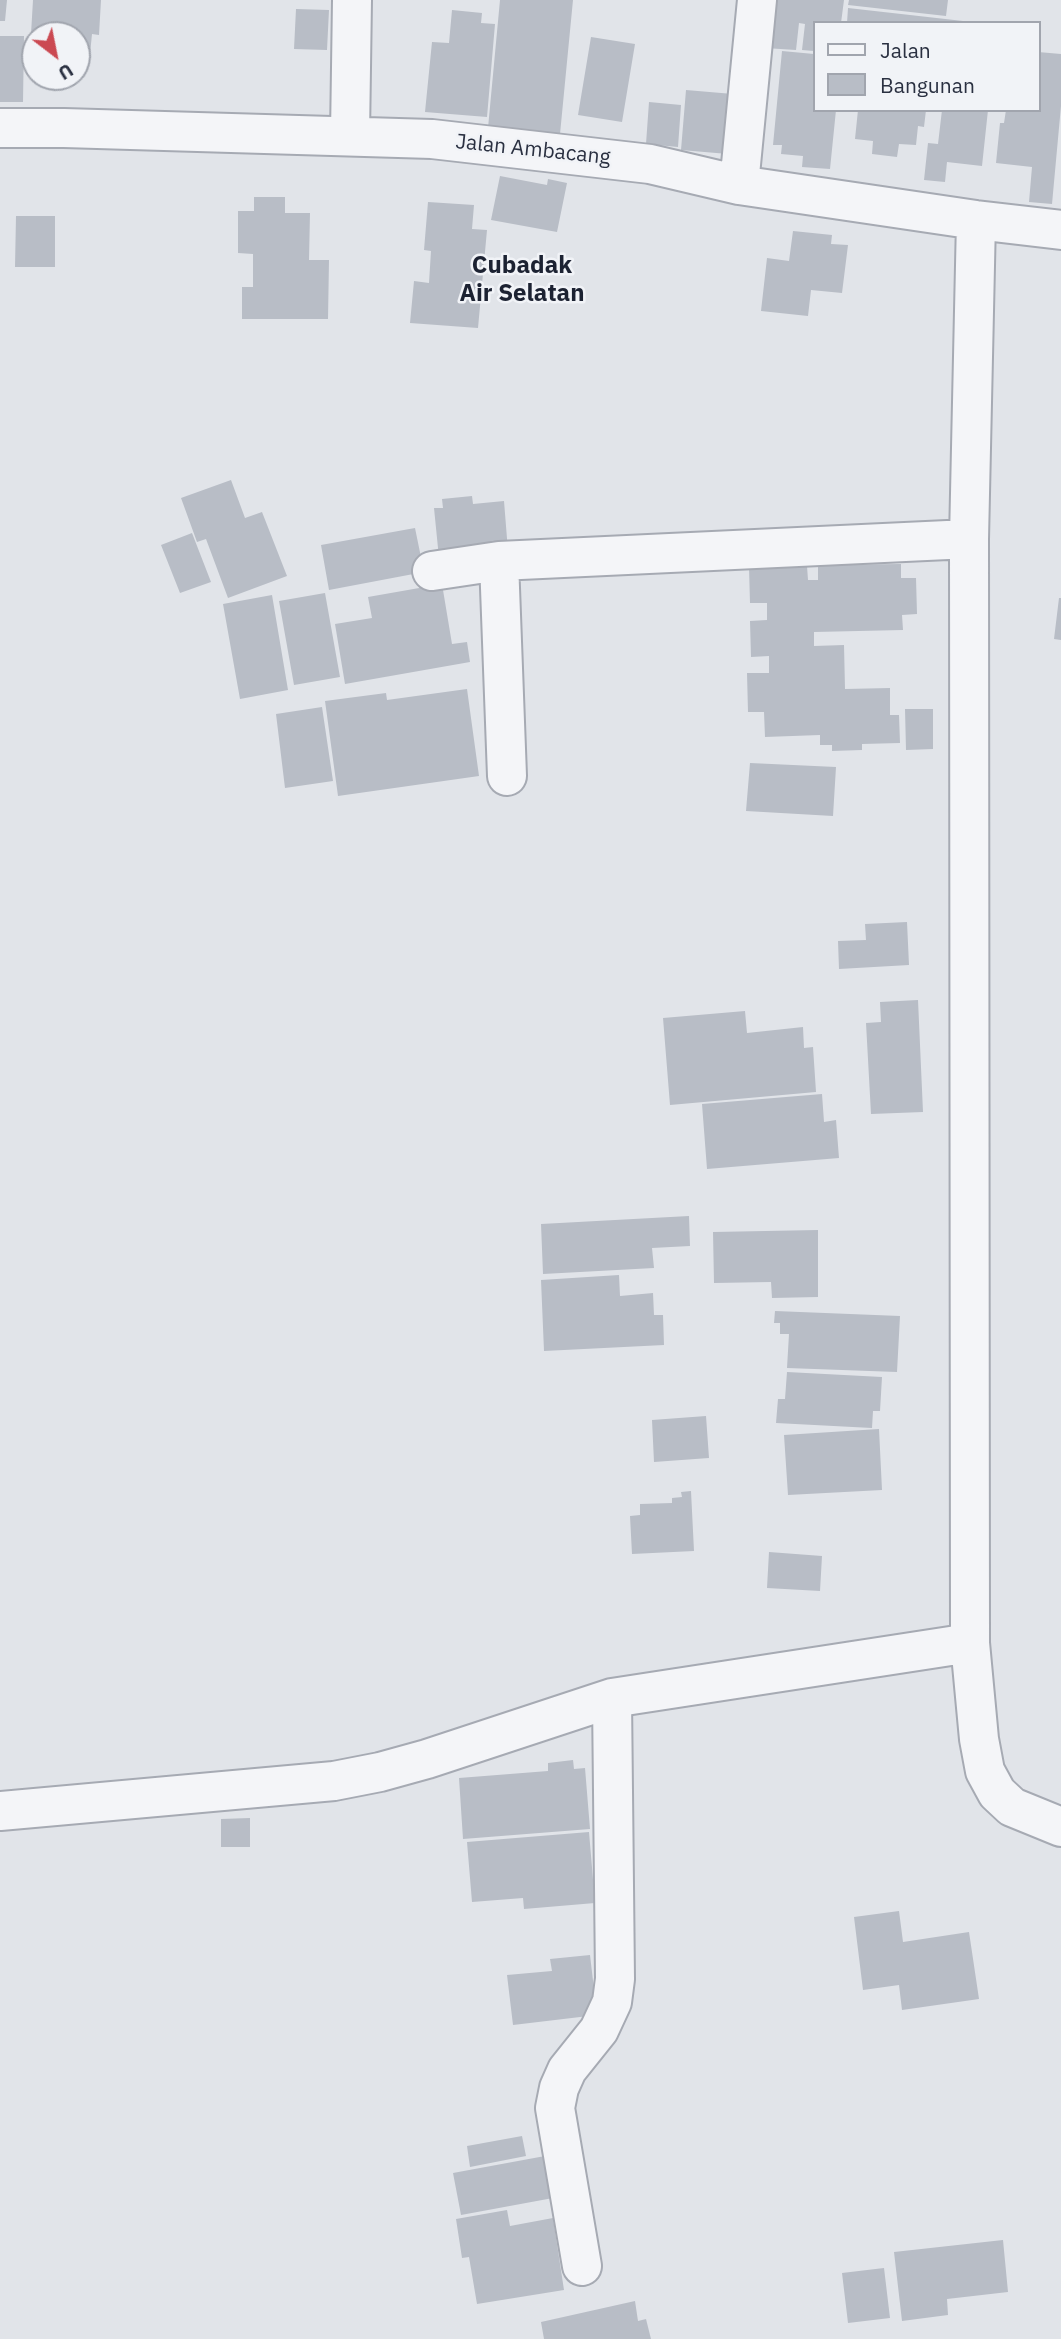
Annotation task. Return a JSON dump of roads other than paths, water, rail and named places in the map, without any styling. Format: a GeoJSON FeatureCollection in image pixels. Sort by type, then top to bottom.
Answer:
{"type":"FeatureCollection","features":[{"type":"Feature","properties":{"kind":"street"},"geometry":{"type":"LineString","coordinates":[[350,135],[352,0]]}},
{"type":"Feature","properties":{"kind":"street"},"geometry":{"type":"LineString","coordinates":[[739,184],[757,0]]}},
{"type":"Feature","properties":{"kind":"street","name":"Jalan Ambacang"},"geometry":{"type":"LineString","coordinates":[[0,128],[432,139],[650,164],[739,184],[976,220],[1061,230]]}},
{"type":"Feature","properties":{"kind":"street"},"geometry":{"type":"LineString","coordinates":[[976,220],[969,538],[970,1643],[979,1739],[985,1771],[997,1793],[1012,1807],[1061,1827]]}},
{"type":"Feature","properties":{"kind":"street"},"geometry":{"type":"LineString","coordinates":[[432,570],[499,561],[969,538]]}},
{"type":"Feature","properties":{"kind":"street"},"geometry":{"type":"LineString","coordinates":[[499,561],[507,776]]}},
{"type":"Feature","properties":{"kind":"street"},"geometry":{"type":"LineString","coordinates":[[3,1811],[334,1781],[427,1759],[612,1698],[970,1643]]}},
{"type":"Feature","properties":{"kind":"street"},"geometry":{"type":"LineString","coordinates":[[582,2266],[555,2108],[559,2088],[567,2070],[599,2030],[611,2002],[615,1979],[612,1698]]}},
{"type":"Feature","properties":{"kind":"district","name":"Cubadak Air Selatan"},"geometry":{"type":"Point","coordinates":[522,280]}}]}
